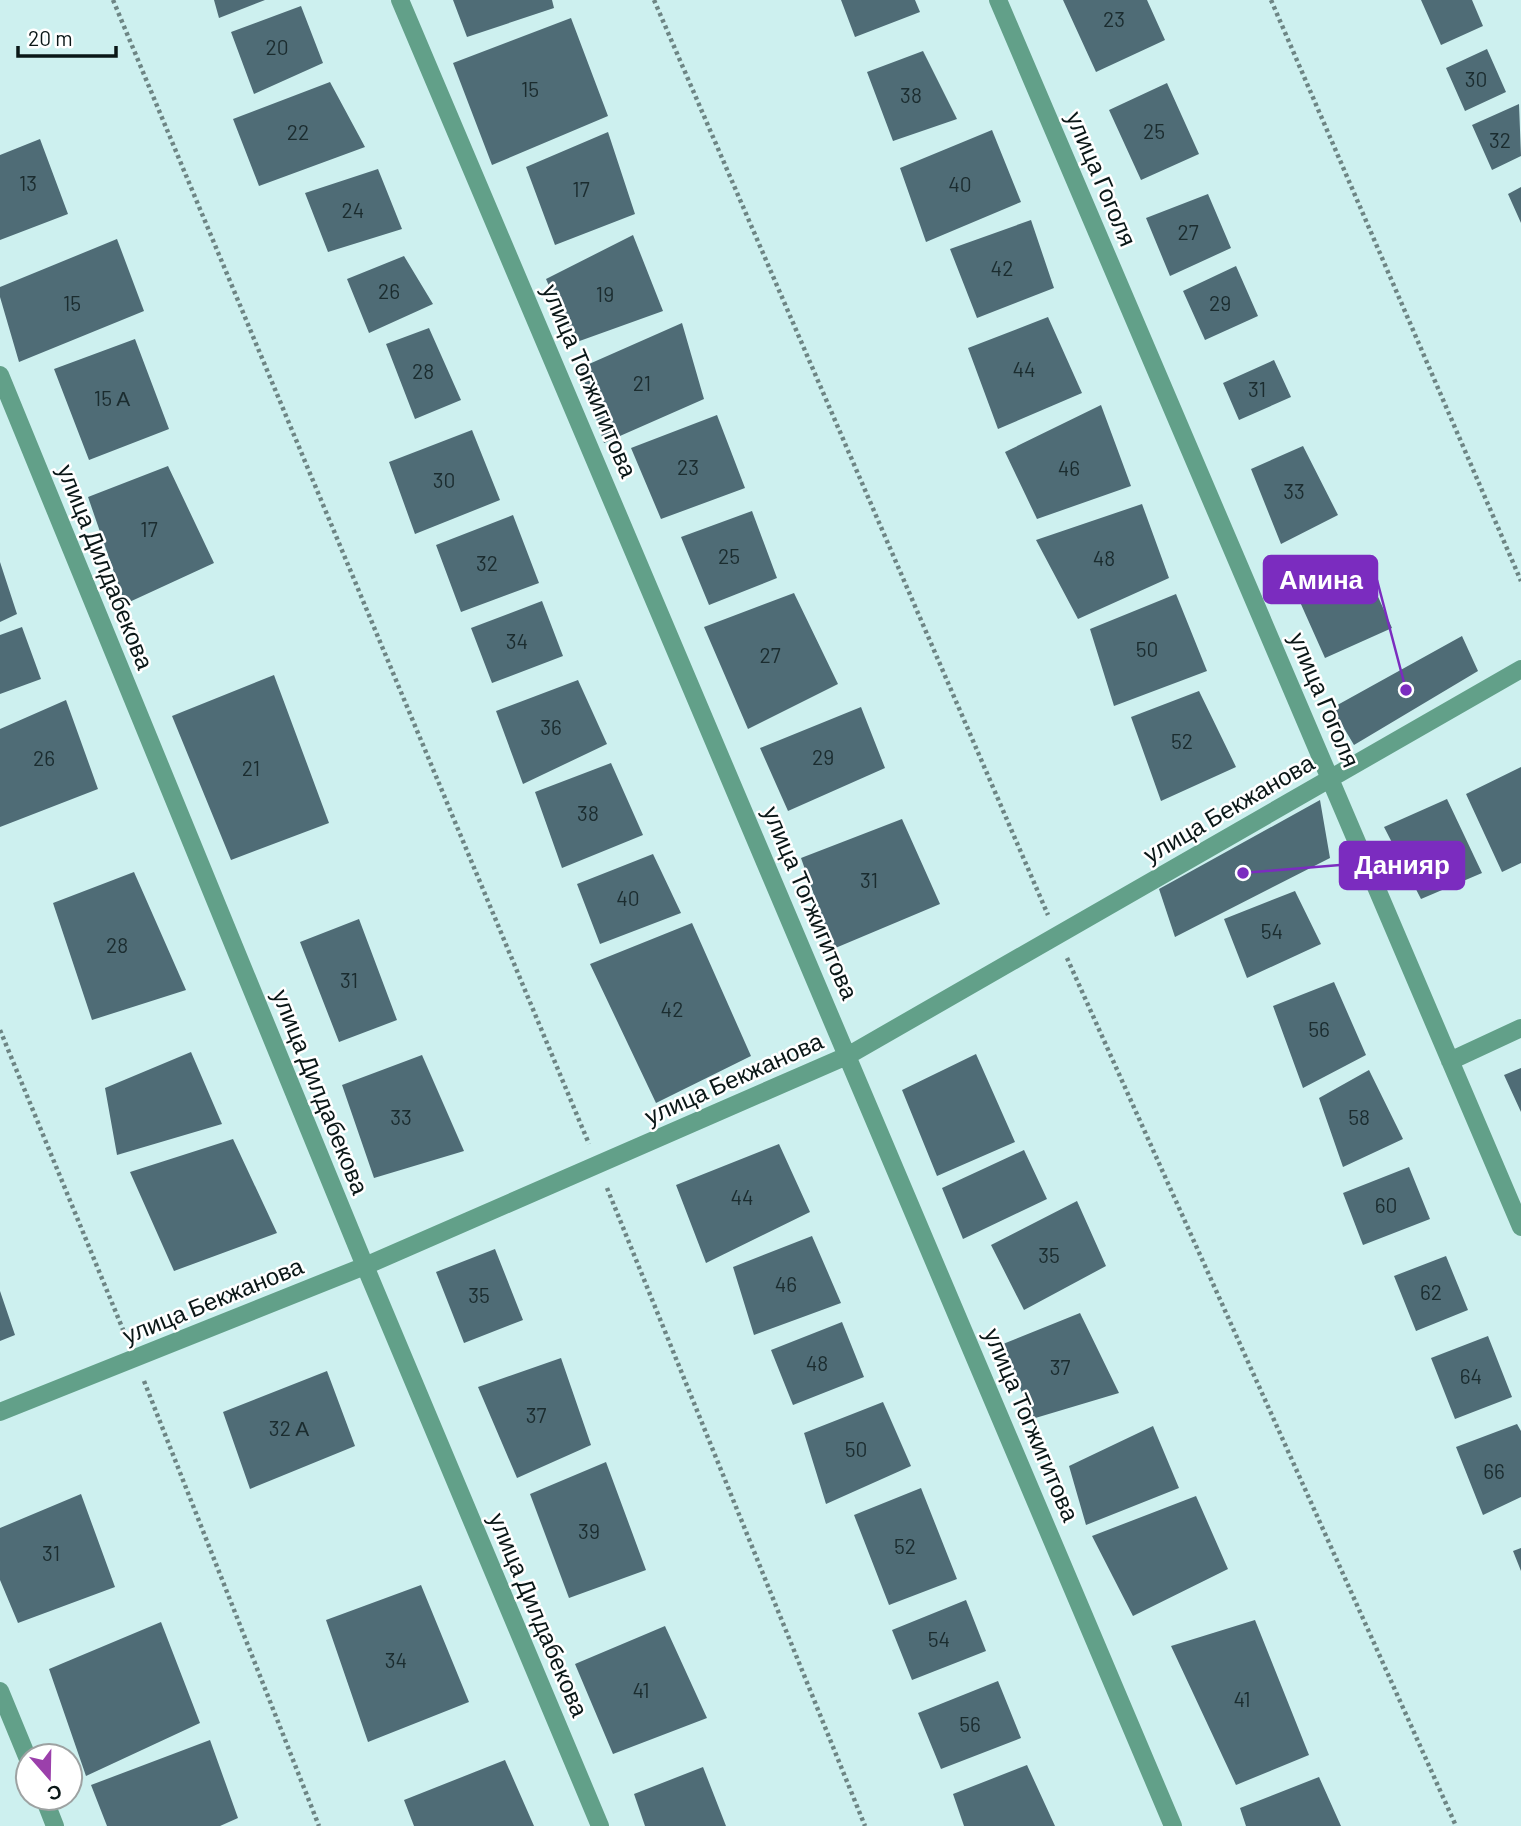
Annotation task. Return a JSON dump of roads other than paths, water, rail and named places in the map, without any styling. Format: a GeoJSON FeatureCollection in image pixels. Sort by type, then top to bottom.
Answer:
{"type":"FeatureCollection","features":[{"type":"Feature","properties":{"kind":"street","name":"улица Тогжигитова"},"geometry":{"type":"LineString","coordinates":[[400,0],[849,1055],[1173,1826]]}},
{"type":"Feature","properties":{"kind":"street","name":"улица Гоголя"},"geometry":{"type":"LineString","coordinates":[[998,0],[1521,1227]]}},
{"type":"Feature","properties":{"kind":"street","name":"улица Дилдабекова"},"geometry":{"type":"LineString","coordinates":[[0,374],[365,1266],[600,1826]]}},
{"type":"Feature","properties":{"kind":"street","name":"улица Бекжанова"},"geometry":{"type":"LineString","coordinates":[[0,1412],[365,1266],[849,1055],[1521,669]]}},
{"type":"Feature","properties":{"kind":"street"},"geometry":{"type":"LineString","coordinates":[[1450,1061],[1521,1028]]}},
{"type":"Feature","properties":{"kind":"street"},"geometry":{"type":"LineString","coordinates":[[0,1691],[21,1742]]}},
{"type":"Feature","properties":{"kind":"place","name":"Амина"},"geometry":{"type":"Point","coordinates":[1406,690]}},
{"type":"Feature","properties":{"kind":"place","name":"Данияр"},"geometry":{"type":"Point","coordinates":[1243,873]}}]}
